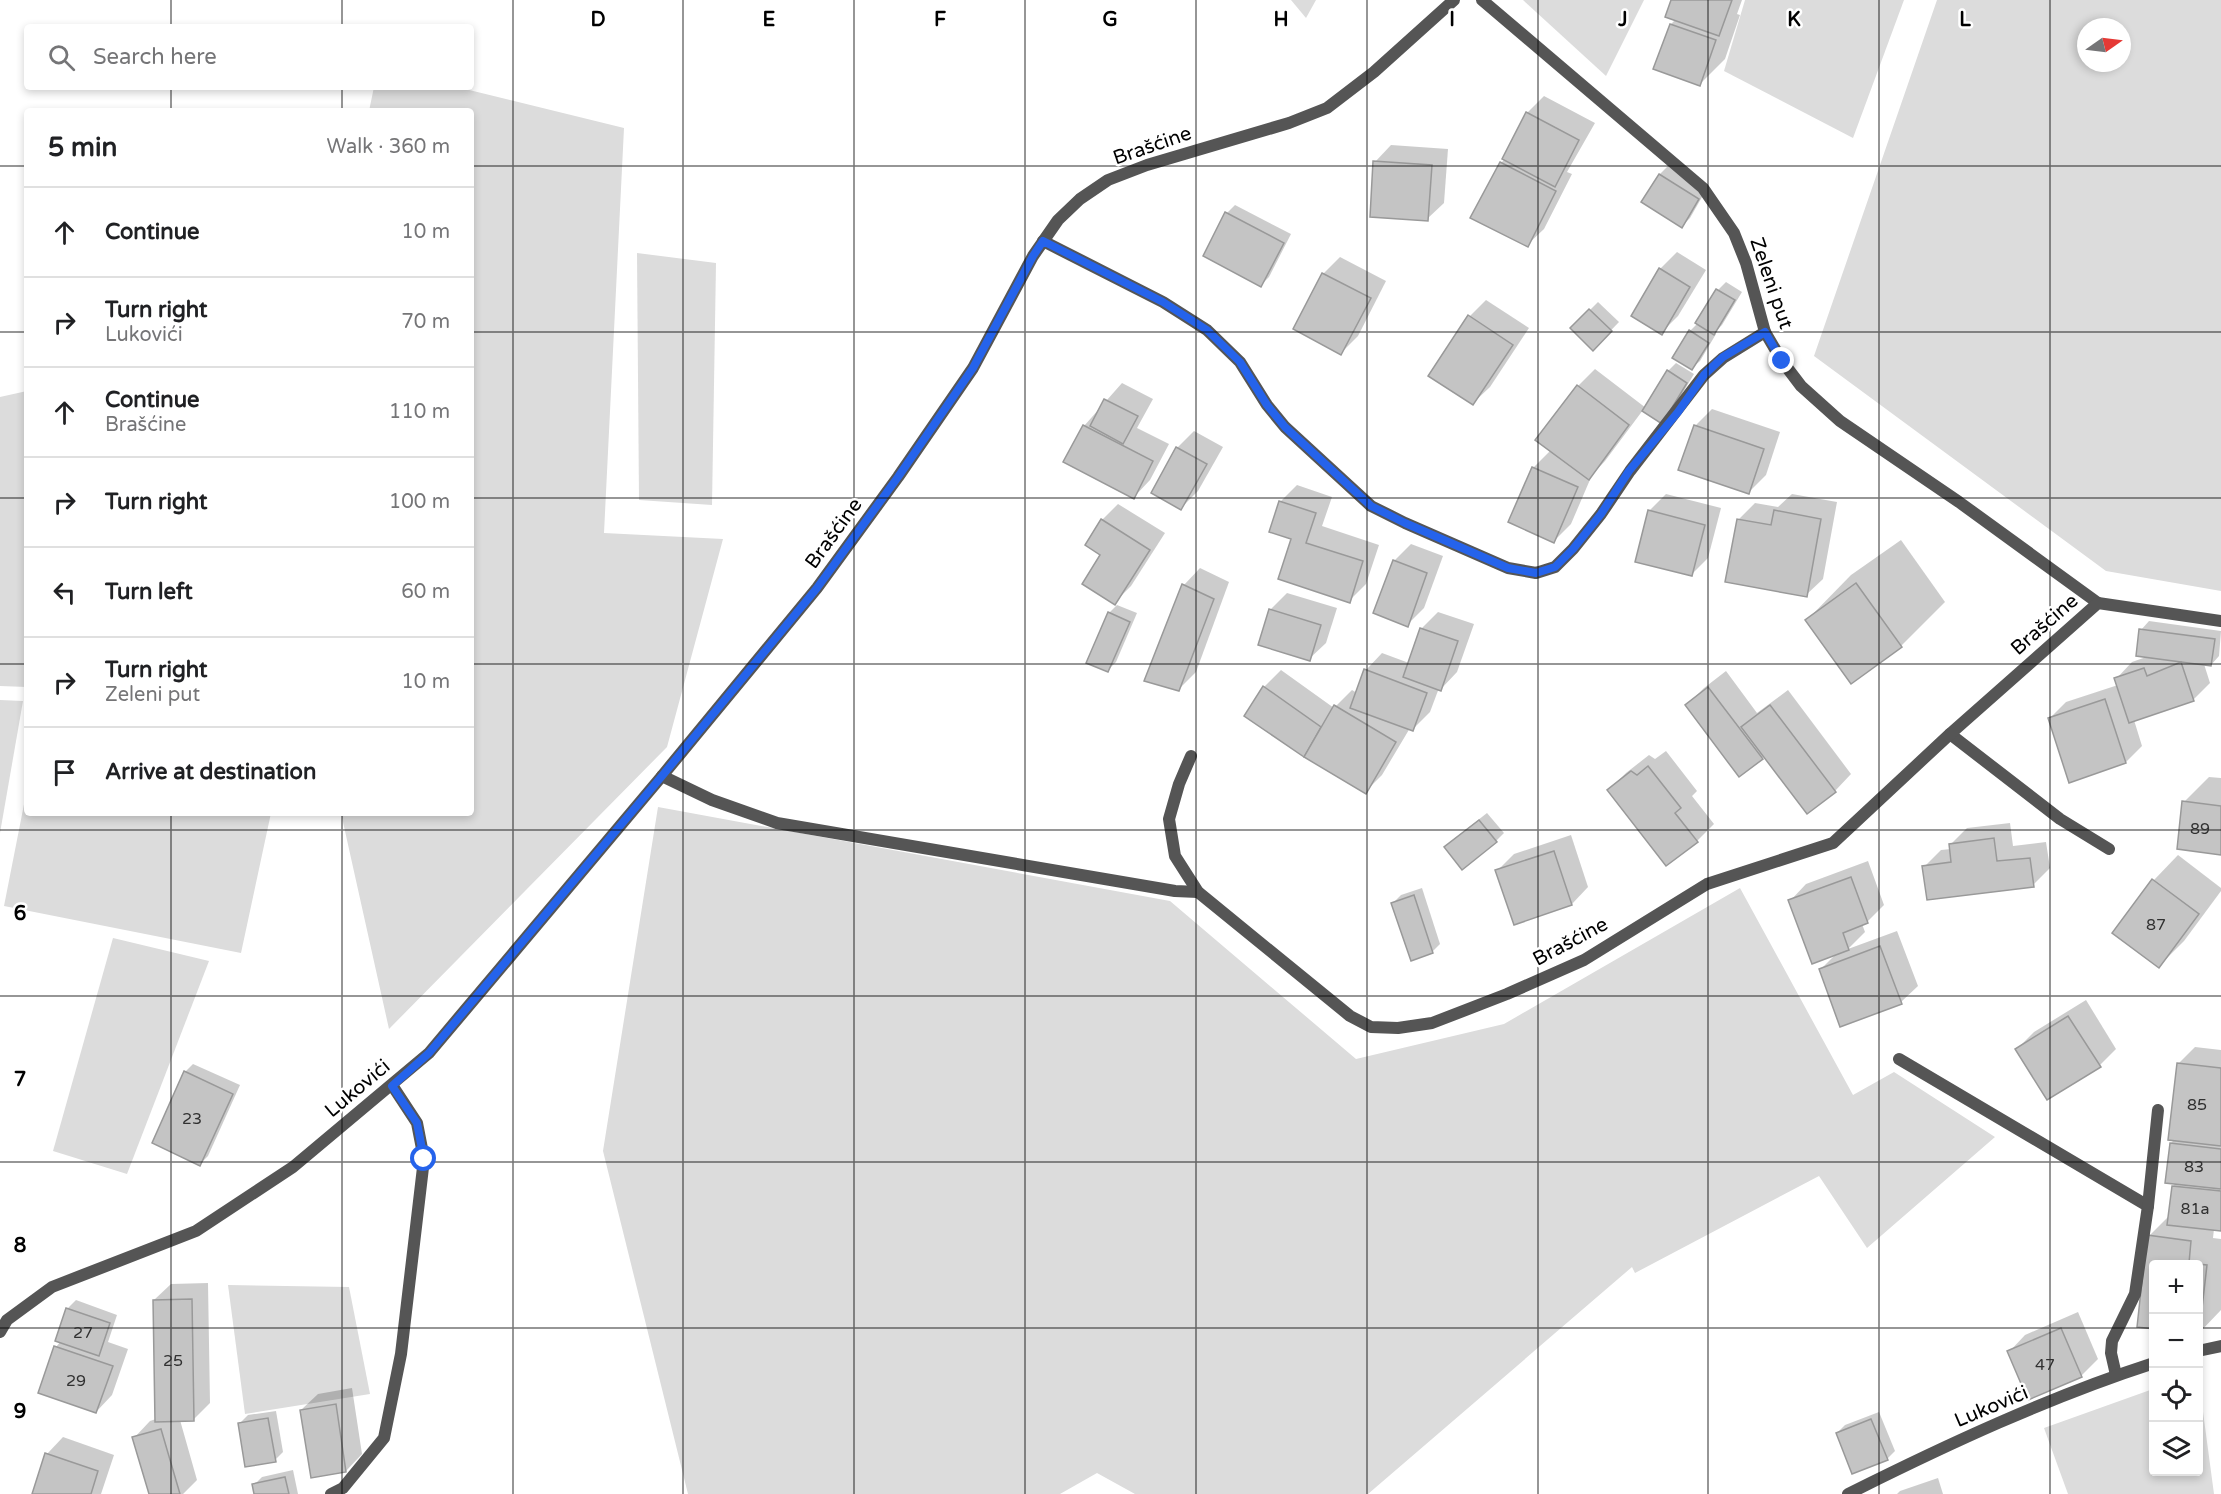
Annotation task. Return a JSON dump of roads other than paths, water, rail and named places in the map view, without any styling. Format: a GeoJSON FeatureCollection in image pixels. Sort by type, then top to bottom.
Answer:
{"type":"FeatureCollection","features":[{"type":"Feature","properties":{"kind":"street","name":"Brašćine"},"geometry":{"type":"LineString","coordinates":[[662,776],[817,588],[898,477],[973,368],[1033,256],[1058,220],[1080,199],[1108,180],[1147,165],[1289,123],[1327,108],[1374,72],[1454,0]]}},
{"type":"Feature","properties":{"kind":"street","name":"Zeleni put"},"geometry":{"type":"LineString","coordinates":[[1482,0],[1703,188],[1734,233],[1746,263],[1765,332],[1782,361],[1801,386],[1840,421],[1959,502],[2098,603]]}},
{"type":"Feature","properties":{"kind":"street"},"geometry":{"type":"LineString","coordinates":[[1043,241],[1154,298],[1207,330],[1240,362],[1267,405],[1285,427],[1371,506],[1508,568],[1536,573],[1555,567],[1573,549],[1601,514],[1629,471],[1678,412],[1704,375],[1723,357],[1765,332]]}},
{"type":"Feature","properties":{"kind":"street","name":"Brašćine"},"geometry":{"type":"LineString","coordinates":[[1191,756],[1179,784],[1169,819],[1175,856],[1198,892],[1350,1016],[1371,1027],[1398,1029],[1432,1023],[1507,994],[1584,960],[1707,884],[1833,843],[1950,734],[2098,603],[2221,621]]}},
{"type":"Feature","properties":{"kind":"street"},"geometry":{"type":"LineString","coordinates":[[1950,734],[2060,819],[2109,849]]}},
{"type":"Feature","properties":{"kind":"street"},"geometry":{"type":"LineString","coordinates":[[662,776],[712,800],[777,823],[1175,891],[1198,892]]}},
{"type":"Feature","properties":{"kind":"street","name":"Lukovići"},"geometry":{"type":"LineString","coordinates":[[0,1332],[7,1320],[52,1287],[196,1231],[293,1167],[392,1086],[429,1053],[662,776]]}},
{"type":"Feature","properties":{"kind":"street"},"geometry":{"type":"LineString","coordinates":[[1899,1059],[2148,1206]]}},
{"type":"Feature","properties":{"kind":"street"},"geometry":{"type":"LineString","coordinates":[[331,1494],[343,1488],[384,1438],[401,1354],[424,1159],[417,1123],[392,1086]]}},
{"type":"Feature","properties":{"kind":"street"},"geometry":{"type":"LineString","coordinates":[[2115,1375],[2110,1353],[2112,1341],[2135,1294],[2148,1206],[2158,1110]]}},
{"type":"Feature","properties":{"kind":"street"},"geometry":{"type":"LineString","coordinates":[[2203,1349],[2221,1346]]}},
{"type":"Feature","properties":{"kind":"street","name":"Lukovići"},"geometry":{"type":"LineString","coordinates":[[1848,1494],[1937,1449],[2115,1375],[2149,1365]]}}]}
